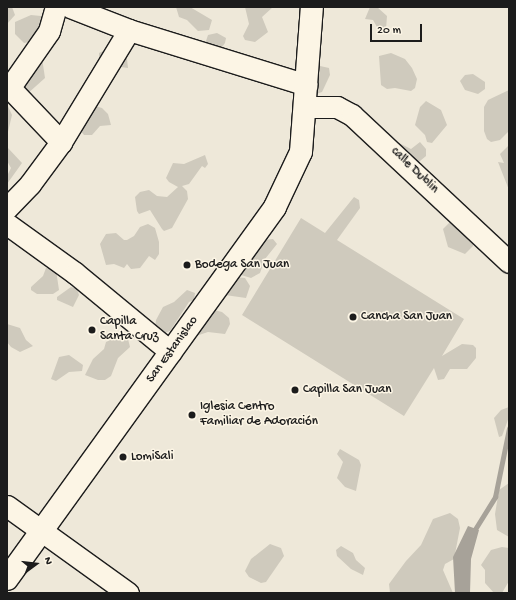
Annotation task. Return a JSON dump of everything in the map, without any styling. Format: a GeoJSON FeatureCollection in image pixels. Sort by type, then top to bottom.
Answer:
{"type":"FeatureCollection","features":[{"type":"Feature","properties":{"kind":"main road","name":"San Estanislao"},"geometry":{"type":"LineString","coordinates":[[7,579],[275,208],[301,152],[306,107],[312,7]]}},
{"type":"Feature","properties":{"kind":"street"},"geometry":{"type":"LineString","coordinates":[[56,7],[49,31],[8,86],[61,142]]}},
{"type":"Feature","properties":{"kind":"street"},"geometry":{"type":"LineString","coordinates":[[70,7],[129,30],[307,85]]}},
{"type":"Feature","properties":{"kind":"street"},"geometry":{"type":"LineString","coordinates":[[7,208],[30,184],[61,142],[129,30]]}},
{"type":"Feature","properties":{"kind":"street","name":"calle Dublin"},"geometry":{"type":"LineString","coordinates":[[306,107],[338,107],[352,114],[509,262]]}},
{"type":"Feature","properties":{"kind":"street"},"geometry":{"type":"LineString","coordinates":[[7,224],[75,273],[171,352]]}},
{"type":"Feature","properties":{"kind":"street"},"geometry":{"type":"LineString","coordinates":[[7,506],[128,593]]}},
{"type":"Feature","properties":{"kind":"shaded area"},"geometry":{"type":"Polygon","coordinates":[[[7,7],[12,7],[15,15],[7,24],[7,7]]]}},
{"type":"Feature","properties":{"kind":"shaded area"},"geometry":{"type":"Polygon","coordinates":[[[176,7],[190,7],[212,20],[209,30],[198,31],[187,20],[179,17],[176,7]]]}},
{"type":"Feature","properties":{"kind":"shaded area"},"geometry":{"type":"Polygon","coordinates":[[[245,7],[273,7],[262,17],[268,32],[255,42],[245,40],[243,36],[249,24],[245,7]]]}},
{"type":"Feature","properties":{"kind":"shaded area"},"geometry":{"type":"Polygon","coordinates":[[[370,7],[377,7],[387,16],[386,29],[377,27],[373,20],[365,19],[370,7]]]}},
{"type":"Feature","properties":{"kind":"shaded area"},"geometry":{"type":"Polygon","coordinates":[[[31,15],[41,16],[48,25],[29,42],[24,43],[15,34],[15,22],[31,15]]]}},
{"type":"Feature","properties":{"kind":"shaded area"},"geometry":{"type":"Polygon","coordinates":[[[217,33],[226,38],[225,43],[219,51],[204,47],[208,35],[217,33]]]}},
{"type":"Feature","properties":{"kind":"shaded area"},"geometry":{"type":"Polygon","coordinates":[[[107,49],[124,54],[127,59],[128,68],[99,64],[99,53],[107,49]]]}},
{"type":"Feature","properties":{"kind":"shaded area"},"geometry":{"type":"Polygon","coordinates":[[[391,53],[405,59],[412,68],[417,79],[415,88],[411,91],[395,88],[387,89],[381,85],[379,56],[391,53]]]}},
{"type":"Feature","properties":{"kind":"shaded area"},"geometry":{"type":"Polygon","coordinates":[[[42,58],[45,78],[26,95],[16,78],[42,58]]]}},
{"type":"Feature","properties":{"kind":"shaded area"},"geometry":{"type":"Polygon","coordinates":[[[320,66],[329,68],[330,75],[322,92],[316,94],[314,70],[320,66]]]}},
{"type":"Feature","properties":{"kind":"shaded area"},"geometry":{"type":"Polygon","coordinates":[[[473,74],[485,82],[485,89],[478,94],[465,90],[460,81],[465,75],[473,74]]]}},
{"type":"Feature","properties":{"kind":"shaded area"},"geometry":{"type":"Polygon","coordinates":[[[509,90],[509,131],[500,140],[491,142],[487,139],[484,131],[484,107],[488,100],[509,90]]]}},
{"type":"Feature","properties":{"kind":"shaded area"},"geometry":{"type":"Polygon","coordinates":[[[426,101],[441,110],[447,125],[432,143],[427,142],[425,135],[415,125],[420,107],[426,101]]]}},
{"type":"Feature","properties":{"kind":"shaded area"},"geometry":{"type":"Polygon","coordinates":[[[7,104],[12,115],[7,136],[7,104]]]}},
{"type":"Feature","properties":{"kind":"shaded area"},"geometry":{"type":"Polygon","coordinates":[[[95,106],[102,108],[108,114],[111,125],[100,126],[92,135],[84,135],[79,129],[95,106]]]}},
{"type":"Feature","properties":{"kind":"shaded area"},"geometry":{"type":"Polygon","coordinates":[[[397,142],[411,149],[420,142],[426,149],[426,156],[414,166],[392,145],[397,142]]]}},
{"type":"Feature","properties":{"kind":"shaded area"},"geometry":{"type":"Polygon","coordinates":[[[509,145],[509,190],[498,162],[504,163],[500,154],[509,145]]]}},
{"type":"Feature","properties":{"kind":"shaded area"},"geometry":{"type":"Polygon","coordinates":[[[8,148],[22,163],[7,184],[7,176],[11,168],[7,161],[8,148]]]}},
{"type":"Feature","properties":{"kind":"shaded area"},"geometry":{"type":"Polygon","coordinates":[[[205,155],[208,164],[205,168],[202,166],[189,184],[182,186],[187,191],[188,199],[172,228],[164,231],[150,210],[139,214],[137,211],[135,197],[140,192],[149,190],[157,196],[167,197],[178,187],[169,182],[166,178],[173,163],[184,164],[205,155]]]}},
{"type":"Feature","properties":{"kind":"shaded area","name":"Cancha San Juan"},"geometry":{"type":"Polygon","coordinates":[[[354,197],[359,200],[360,208],[337,240],[464,319],[442,356],[462,344],[473,345],[476,348],[476,358],[467,369],[450,369],[444,379],[438,380],[434,368],[404,416],[242,315],[301,218],[325,233],[354,197]]]}},
{"type":"Feature","properties":{"kind":"shaded area"},"geometry":{"type":"Polygon","coordinates":[[[452,220],[473,241],[473,246],[465,254],[448,247],[443,229],[452,220]]]}},
{"type":"Feature","properties":{"kind":"shaded area"},"geometry":{"type":"Polygon","coordinates":[[[148,224],[155,228],[159,242],[159,254],[155,260],[149,256],[140,268],[131,269],[127,264],[124,268],[114,264],[106,265],[100,244],[106,234],[116,233],[124,240],[127,240],[134,236],[140,227],[148,224]]]}},
{"type":"Feature","properties":{"kind":"shaded area"},"geometry":{"type":"Polygon","coordinates":[[[273,239],[277,244],[265,259],[260,273],[251,278],[241,275],[240,271],[263,240],[273,239]]]}},
{"type":"Feature","properties":{"kind":"shaded area"},"geometry":{"type":"Polygon","coordinates":[[[46,268],[56,270],[59,290],[53,294],[37,294],[31,290],[31,287],[43,276],[46,268]]]}},
{"type":"Feature","properties":{"kind":"shaded area"},"geometry":{"type":"Polygon","coordinates":[[[234,277],[245,278],[250,286],[246,298],[225,295],[234,277]]]}},
{"type":"Feature","properties":{"kind":"shaded area"},"geometry":{"type":"Polygon","coordinates":[[[71,287],[77,289],[79,295],[73,307],[57,300],[57,297],[71,287]]]}},
{"type":"Feature","properties":{"kind":"shaded area"},"geometry":{"type":"Polygon","coordinates":[[[187,290],[195,293],[194,300],[189,302],[170,331],[162,334],[155,329],[156,320],[163,307],[174,302],[187,290]]]}},
{"type":"Feature","properties":{"kind":"shaded area"},"geometry":{"type":"Polygon","coordinates":[[[214,310],[222,312],[229,318],[230,324],[225,334],[208,332],[196,336],[193,333],[214,310]]]}},
{"type":"Feature","properties":{"kind":"shaded area"},"geometry":{"type":"Polygon","coordinates":[[[7,324],[20,328],[26,340],[33,346],[20,352],[11,347],[7,342],[7,324]]]}},
{"type":"Feature","properties":{"kind":"shaded area"},"geometry":{"type":"Polygon","coordinates":[[[117,337],[128,339],[130,347],[118,358],[111,376],[105,380],[98,380],[85,375],[93,359],[104,349],[106,342],[117,337]]]}},
{"type":"Feature","properties":{"kind":"shaded area"},"geometry":{"type":"Polygon","coordinates":[[[69,355],[83,365],[82,371],[69,372],[56,381],[51,379],[59,357],[69,355]]]}},
{"type":"Feature","properties":{"kind":"shaded area"},"geometry":{"type":"Polygon","coordinates":[[[509,407],[509,417],[502,436],[499,437],[494,418],[501,410],[509,407]]]}},
{"type":"Feature","properties":{"kind":"shaded area"},"geometry":{"type":"Polygon","coordinates":[[[340,449],[359,460],[361,465],[356,491],[345,487],[337,478],[343,462],[337,454],[340,449]]]}},
{"type":"Feature","properties":{"kind":"shaded area"},"geometry":{"type":"Polygon","coordinates":[[[509,483],[509,537],[497,530],[495,514],[499,490],[509,483]]]}},
{"type":"Feature","properties":{"kind":"shaded area"},"geometry":{"type":"Polygon","coordinates":[[[450,513],[458,519],[460,528],[454,559],[445,564],[443,570],[453,593],[390,593],[389,584],[406,561],[421,545],[433,519],[450,513]]]}},
{"type":"Feature","properties":{"kind":"shaded area"},"geometry":{"type":"Polygon","coordinates":[[[468,526],[479,530],[471,559],[470,593],[455,593],[453,557],[468,526]]]}},
{"type":"Feature","properties":{"kind":"shaded area"},"geometry":{"type":"Polygon","coordinates":[[[270,544],[281,548],[284,556],[266,582],[261,583],[249,577],[245,571],[251,559],[270,544]]]}},
{"type":"Feature","properties":{"kind":"shaded area"},"geometry":{"type":"Polygon","coordinates":[[[341,546],[353,553],[356,560],[365,568],[363,575],[351,569],[337,556],[336,550],[341,546]]]}},
{"type":"Feature","properties":{"kind":"shaded area"},"geometry":{"type":"Polygon","coordinates":[[[502,547],[509,548],[509,581],[502,593],[494,593],[485,583],[485,570],[481,565],[491,550],[502,547]]]}},
{"type":"Feature","properties":{"kind":"waterway"},"geometry":{"type":"LineString","coordinates":[[472,534],[495,497],[509,428]]}},
{"type":"Feature","properties":{"kind":"place","name":"Bodega San Juan"},"geometry":{"type":"Point","coordinates":[187,265]}},
{"type":"Feature","properties":{"kind":"place","name":"Cancha San Juan"},"geometry":{"type":"Point","coordinates":[353,317]}},
{"type":"Feature","properties":{"kind":"place","name":"Capilla Santa Cruz"},"geometry":{"type":"Point","coordinates":[92,330]}},
{"type":"Feature","properties":{"kind":"place","name":"Capilla San Juan"},"geometry":{"type":"Point","coordinates":[295,390]}},
{"type":"Feature","properties":{"kind":"place","name":"Iglesia Centro Familiar de Adoración"},"geometry":{"type":"Point","coordinates":[192,415]}},
{"type":"Feature","properties":{"kind":"place","name":"LomiSali"},"geometry":{"type":"Point","coordinates":[123,457]}}]}
